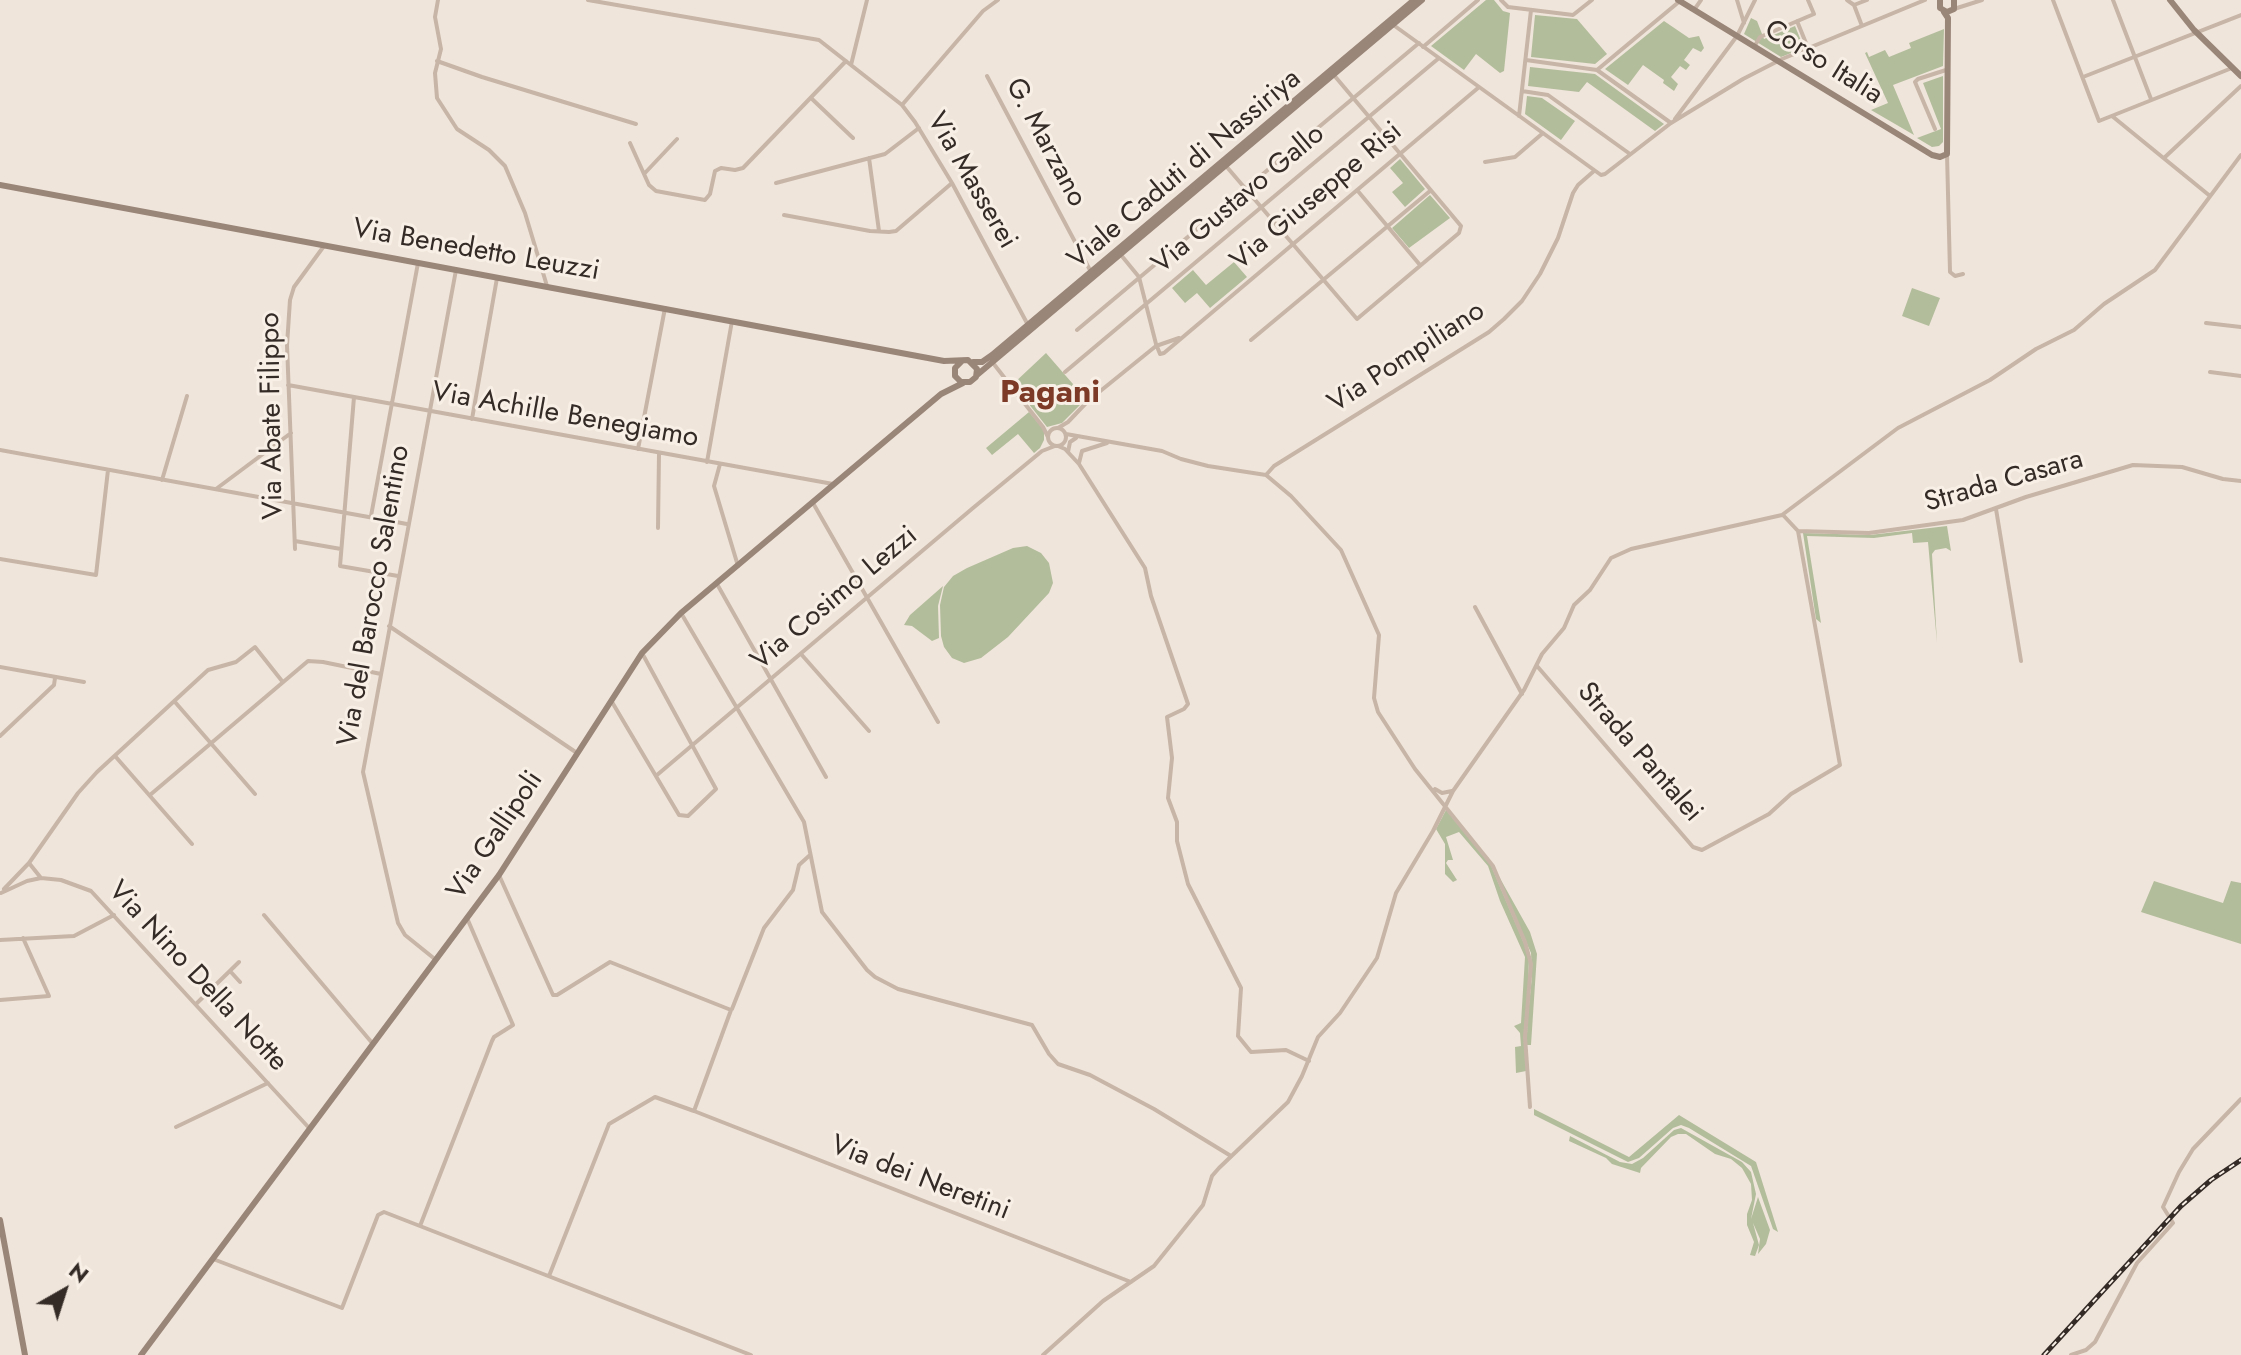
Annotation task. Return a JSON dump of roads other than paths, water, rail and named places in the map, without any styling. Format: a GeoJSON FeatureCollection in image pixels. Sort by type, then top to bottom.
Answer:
{"type":"FeatureCollection","features":[{"type":"Feature","properties":{"kind":"main road","name":"Viale Caduti di Nassiriya"},"geometry":{"type":"LineString","coordinates":[[970,361],[982,362],[1028,325],[1414,0]]}},
{"type":"Feature","properties":{"kind":"main road","name":"Viale Caduti di Nassiriya"},"geometry":{"type":"LineString","coordinates":[[977,375],[1422,0]]}},
{"type":"Feature","properties":{"kind":"main road"},"geometry":{"type":"LineString","coordinates":[[1947,154],[1944,8],[1954,0]]}},
{"type":"Feature","properties":{"kind":"main road"},"geometry":{"type":"LineString","coordinates":[[2170,0],[2197,34],[2241,76]]}},
{"type":"Feature","properties":{"kind":"main road","name":"Corso Italia"},"geometry":{"type":"LineString","coordinates":[[1679,1],[1932,155],[1944,157],[1947,154]]}},
{"type":"Feature","properties":{"kind":"main road","name":"Via Benedetto Leuzzi"},"geometry":{"type":"LineString","coordinates":[[0,185],[944,361],[962,361]]}},
{"type":"Feature","properties":{"kind":"main road"},"geometry":{"type":"LineString","coordinates":[[944,361],[963,383]]}},
{"type":"Feature","properties":{"kind":"main road"},"geometry":{"type":"LineString","coordinates":[[962,361],[970,361],[976,367],[977,375]]}},
{"type":"Feature","properties":{"kind":"main road","name":"Via Gallipoli"},"geometry":{"type":"LineString","coordinates":[[141,1355],[499,875],[642,653],[681,613],[941,394],[952,383],[954,372],[962,361]]}},
{"type":"Feature","properties":{"kind":"main road","name":"Via Gallipoli"},"geometry":{"type":"LineString","coordinates":[[941,394],[972,381],[977,375]]}},
{"type":"Feature","properties":{"kind":"main road"},"geometry":{"type":"LineString","coordinates":[[0,1220],[25,1355]]}},
{"type":"Feature","properties":{"kind":"street"},"geometry":{"type":"LineString","coordinates":[[438,0],[435,17],[441,49],[437,61],[437,98],[457,129],[489,150],[505,166],[525,213],[547,287]]}},
{"type":"Feature","properties":{"kind":"street","name":"Via Masserei"},"geometry":{"type":"LineString","coordinates":[[588,0],[819,40],[902,105],[919,128],[1028,325]]}},
{"type":"Feature","properties":{"kind":"street"},"geometry":{"type":"LineString","coordinates":[[630,143],[651,188],[705,200],[710,194],[715,171],[743,168],[849,63],[867,0]]}},
{"type":"Feature","properties":{"kind":"street"},"geometry":{"type":"LineString","coordinates":[[902,105],[983,11],[998,0]]}},
{"type":"Feature","properties":{"kind":"street"},"geometry":{"type":"LineString","coordinates":[[1077,330],[1353,98],[1478,0]]}},
{"type":"Feature","properties":{"kind":"street"},"geometry":{"type":"LineString","coordinates":[[1501,0],[1508,7],[1574,15],[1592,0]]}},
{"type":"Feature","properties":{"kind":"street"},"geometry":{"type":"LineString","coordinates":[[1694,10],[1701,0]]}},
{"type":"Feature","properties":{"kind":"street"},"geometry":{"type":"LineString","coordinates":[[1737,0],[1744,23]]}},
{"type":"Feature","properties":{"kind":"street","name":"Via Pompiliano"},"geometry":{"type":"LineString","coordinates":[[1671,123],[1737,36],[1755,0]]}},
{"type":"Feature","properties":{"kind":"street"},"geometry":{"type":"LineString","coordinates":[[1754,47],[1760,37],[1814,14],[1808,0]]}},
{"type":"Feature","properties":{"kind":"street"},"geometry":{"type":"LineString","coordinates":[[1847,0],[1854,5],[1862,26]]}},
{"type":"Feature","properties":{"kind":"street"},"geometry":{"type":"LineString","coordinates":[[1854,5],[1867,0]]}},
{"type":"Feature","properties":{"kind":"street","name":"Via Pompiliano"},"geometry":{"type":"LineString","coordinates":[[1266,475],[1274,466],[1479,338],[1504,319],[1522,301],[1540,274],[1558,238],[1573,193],[1594,171],[1605,174],[1671,123],[1777,61],[1925,0]]}},
{"type":"Feature","properties":{"kind":"street"},"geometry":{"type":"LineString","coordinates":[[1944,8],[1982,0]]}},
{"type":"Feature","properties":{"kind":"street"},"geometry":{"type":"LineString","coordinates":[[2053,0],[2099,121],[2232,68]]}},
{"type":"Feature","properties":{"kind":"street"},"geometry":{"type":"LineString","coordinates":[[2113,0],[2152,100]]}},
{"type":"Feature","properties":{"kind":"street"},"geometry":{"type":"LineString","coordinates":[[1597,70],[1679,1]]}},
{"type":"Feature","properties":{"kind":"street"},"geometry":{"type":"LineString","coordinates":[[1519,116],[1531,10]]}},
{"type":"Feature","properties":{"kind":"street"},"geometry":{"type":"LineString","coordinates":[[2082,77],[2241,15]]}},
{"type":"Feature","properties":{"kind":"street"},"geometry":{"type":"LineString","coordinates":[[1797,21],[1808,48]]}},
{"type":"Feature","properties":{"kind":"street"},"geometry":{"type":"LineString","coordinates":[[1392,24],[1594,171]]}},
{"type":"Feature","properties":{"kind":"street","name":"Via Gustavo Gallo"},"geometry":{"type":"LineString","coordinates":[[1065,372],[1439,58]]}},
{"type":"Feature","properties":{"kind":"street"},"geometry":{"type":"LineString","coordinates":[[1526,60],[1597,70],[1671,123]]}},
{"type":"Feature","properties":{"kind":"street"},"geometry":{"type":"LineString","coordinates":[[437,61],[636,124]]}},
{"type":"Feature","properties":{"kind":"street"},"geometry":{"type":"LineString","coordinates":[[1935,129],[1915,82],[1947,70]]}},
{"type":"Feature","properties":{"kind":"street"},"geometry":{"type":"LineString","coordinates":[[1225,165],[1357,319],[1459,233],[1461,226],[1333,74]]}},
{"type":"Feature","properties":{"kind":"street","name":"G. Marzano"},"geometry":{"type":"LineString","coordinates":[[987,76],[1091,272]]}},
{"type":"Feature","properties":{"kind":"street"},"geometry":{"type":"LineString","coordinates":[[2164,158],[2241,86]]}},
{"type":"Feature","properties":{"kind":"street","name":"Via Giuseppe Risi"},"geometry":{"type":"LineString","coordinates":[[1156,346],[1160,354],[1168,350],[1479,87]]}},
{"type":"Feature","properties":{"kind":"street"},"geometry":{"type":"LineString","coordinates":[[1522,91],[1548,95],[1630,154]]}},
{"type":"Feature","properties":{"kind":"street"},"geometry":{"type":"LineString","coordinates":[[811,98],[853,138]]}},
{"type":"Feature","properties":{"kind":"street"},"geometry":{"type":"LineString","coordinates":[[2112,116],[2210,196]]}},
{"type":"Feature","properties":{"kind":"street"},"geometry":{"type":"LineString","coordinates":[[776,183],[885,154],[919,128]]}},
{"type":"Feature","properties":{"kind":"street"},"geometry":{"type":"LineString","coordinates":[[1485,162],[1515,157],[1543,133]]}},
{"type":"Feature","properties":{"kind":"street"},"geometry":{"type":"LineString","coordinates":[[644,174],[677,139]]}},
{"type":"Feature","properties":{"kind":"street"},"geometry":{"type":"LineString","coordinates":[[1947,154],[1950,272],[1955,276],[1963,274]]}},
{"type":"Feature","properties":{"kind":"street"},"geometry":{"type":"LineString","coordinates":[[1043,1355],[1095,1307],[1154,1266],[1203,1205],[1212,1176],[1288,1102],[1318,1037],[1340,1013],[1377,958],[1394,897],[1453,791],[1522,694],[1549,644],[1564,628],[1574,605],[1590,590],[1614,555],[1782,515],[1898,428],[1990,380],[2036,349],[2086,322],[2104,304],[2155,270],[2241,155]]}},
{"type":"Feature","properties":{"kind":"street"},"geometry":{"type":"LineString","coordinates":[[869,158],[880,232]]}},
{"type":"Feature","properties":{"kind":"street"},"geometry":{"type":"LineString","coordinates":[[784,215],[880,232],[896,231],[952,183]]}},
{"type":"Feature","properties":{"kind":"street"},"geometry":{"type":"LineString","coordinates":[[1357,190],[1420,265]]}},
{"type":"Feature","properties":{"kind":"street"},"geometry":{"type":"LineString","coordinates":[[1251,340],[1430,191]]}},
{"type":"Feature","properties":{"kind":"street","name":"Via Abate Filippo"},"geometry":{"type":"LineString","coordinates":[[295,549],[287,345],[292,292],[324,246]]}},
{"type":"Feature","properties":{"kind":"street"},"geometry":{"type":"LineString","coordinates":[[1120,254],[1139,277],[1156,346]]}},
{"type":"Feature","properties":{"kind":"street"},"geometry":{"type":"LineString","coordinates":[[371,517],[418,263]]}},
{"type":"Feature","properties":{"kind":"street","name":"Via del Barocco Salentino"},"geometry":{"type":"LineString","coordinates":[[436,960],[405,935],[398,923],[363,772],[456,270]]}},
{"type":"Feature","properties":{"kind":"street"},"geometry":{"type":"LineString","coordinates":[[472,419],[497,278]]}},
{"type":"Feature","properties":{"kind":"street"},"geometry":{"type":"LineString","coordinates":[[638,449],[665,308]]}},
{"type":"Feature","properties":{"kind":"street"},"geometry":{"type":"LineString","coordinates":[[707,462],[732,321]]}},
{"type":"Feature","properties":{"kind":"street"},"geometry":{"type":"LineString","coordinates":[[2206,323],[2241,327]]}},
{"type":"Feature","properties":{"kind":"street","name":"Via Giuseppe Risi"},"geometry":{"type":"LineString","coordinates":[[1058,428],[1156,346],[1182,337]]}},
{"type":"Feature","properties":{"kind":"street"},"geometry":{"type":"LineString","coordinates":[[991,361],[1043,427],[1048,438],[1079,464],[1145,568],[1151,596],[1188,704],[1167,717],[1172,758],[1168,798],[1177,822],[1177,841],[1188,884],[1241,988],[1238,1036],[1251,1052],[1286,1050],[1309,1061]]}},
{"type":"Feature","properties":{"kind":"street"},"geometry":{"type":"LineString","coordinates":[[2210,372],[2241,376]]}},
{"type":"Feature","properties":{"kind":"street","name":"Via Achille Benegiamo"},"geometry":{"type":"LineString","coordinates":[[288,385],[835,484]]}},
{"type":"Feature","properties":{"kind":"street"},"geometry":{"type":"LineString","coordinates":[[162,480],[187,396]]}},
{"type":"Feature","properties":{"kind":"street"},"geometry":{"type":"LineString","coordinates":[[354,397],[340,566],[398,576]]}},
{"type":"Feature","properties":{"kind":"street","name":"Via Giuseppe Risi"},"geometry":{"type":"LineString","coordinates":[[1065,433],[1070,420]]}},
{"type":"Feature","properties":{"kind":"street"},"geometry":{"type":"LineString","coordinates":[[1043,427],[1051,430],[1058,428],[1078,437],[1162,451],[1208,466],[1266,475],[1291,496],[1341,550],[1379,635],[1375,705],[1386,727],[1426,783],[1495,869],[1530,956],[1525,1037],[1530,1107]]}},
{"type":"Feature","properties":{"kind":"street"},"geometry":{"type":"LineString","coordinates":[[1048,438],[1051,430]]}},
{"type":"Feature","properties":{"kind":"street"},"geometry":{"type":"LineString","coordinates":[[216,490],[291,433]]}},
{"type":"Feature","properties":{"kind":"street"},"geometry":{"type":"LineString","coordinates":[[1065,433],[1065,442]]}},
{"type":"Feature","properties":{"kind":"street"},"geometry":{"type":"LineString","coordinates":[[1057,446],[1078,437]]}},
{"type":"Feature","properties":{"kind":"street"},"geometry":{"type":"LineString","coordinates":[[1068,452],[1070,442],[1078,437]]}},
{"type":"Feature","properties":{"kind":"street","name":"Via Cosimo Lezzi"},"geometry":{"type":"LineString","coordinates":[[1039,454],[1048,438]]}},
{"type":"Feature","properties":{"kind":"street"},"geometry":{"type":"LineString","coordinates":[[1079,464],[1082,451],[1109,443]]}},
{"type":"Feature","properties":{"kind":"street","name":"Via Cosimo Lezzi"},"geometry":{"type":"LineString","coordinates":[[657,775],[1039,454],[1057,446]]}},
{"type":"Feature","properties":{"kind":"street"},"geometry":{"type":"LineString","coordinates":[[0,450],[408,524]]}},
{"type":"Feature","properties":{"kind":"street"},"geometry":{"type":"LineString","coordinates":[[658,528],[659,453]]}},
{"type":"Feature","properties":{"kind":"street"},"geometry":{"type":"LineString","coordinates":[[720,464],[714,486],[738,566]]}},
{"type":"Feature","properties":{"kind":"street","name":"Strada Casara"},"geometry":{"type":"LineString","coordinates":[[1798,531],[1869,533],[1953,523],[2133,465],[2182,467],[2241,481]]}},
{"type":"Feature","properties":{"kind":"street"},"geometry":{"type":"LineString","coordinates":[[0,559],[96,575],[108,470]]}},
{"type":"Feature","properties":{"kind":"street"},"geometry":{"type":"LineString","coordinates":[[813,503],[938,722]]}},
{"type":"Feature","properties":{"kind":"street"},"geometry":{"type":"LineString","coordinates":[[1996,509],[2021,661]]}},
{"type":"Feature","properties":{"kind":"street"},"geometry":{"type":"LineString","coordinates":[[1782,515],[1798,531]]}},
{"type":"Feature","properties":{"kind":"street","name":"Strada Pantalei"},"geometry":{"type":"LineString","coordinates":[[1536,665],[1693,847],[1702,850],[1769,814],[1791,794],[1840,765],[1798,531]]}},
{"type":"Feature","properties":{"kind":"street"},"geometry":{"type":"LineString","coordinates":[[295,541],[341,549]]}},
{"type":"Feature","properties":{"kind":"street"},"geometry":{"type":"LineString","coordinates":[[717,584],[826,777]]}},
{"type":"Feature","properties":{"kind":"street"},"geometry":{"type":"LineString","coordinates":[[1475,607],[1522,694]]}},
{"type":"Feature","properties":{"kind":"street"},"geometry":{"type":"LineString","coordinates":[[681,613],[804,822],[822,912],[860,963],[875,977],[898,989],[1032,1025],[1058,1064],[1090,1075],[1154,1109],[1231,1156]]}},
{"type":"Feature","properties":{"kind":"street"},"geometry":{"type":"LineString","coordinates":[[389,626],[577,753]]}},
{"type":"Feature","properties":{"kind":"street"},"geometry":{"type":"LineString","coordinates":[[1,893],[29,863],[78,793],[208,670],[236,662],[255,647],[282,681]]}},
{"type":"Feature","properties":{"kind":"street"},"geometry":{"type":"LineString","coordinates":[[610,700],[683,817],[688,816],[716,789],[642,653]]}},
{"type":"Feature","properties":{"kind":"street"},"geometry":{"type":"LineString","coordinates":[[801,654],[869,731]]}},
{"type":"Feature","properties":{"kind":"street"},"geometry":{"type":"LineString","coordinates":[[150,795],[308,661],[381,674]]}},
{"type":"Feature","properties":{"kind":"street"},"geometry":{"type":"LineString","coordinates":[[0,667],[84,682]]}},
{"type":"Feature","properties":{"kind":"street"},"geometry":{"type":"LineString","coordinates":[[0,736],[54,685],[55,677]]}},
{"type":"Feature","properties":{"kind":"street"},"geometry":{"type":"LineString","coordinates":[[175,702],[255,794]]}},
{"type":"Feature","properties":{"kind":"street"},"geometry":{"type":"LineString","coordinates":[[115,756],[192,844]]}},
{"type":"Feature","properties":{"kind":"street"},"geometry":{"type":"LineString","coordinates":[[1426,783],[1442,793],[1453,791]]}},
{"type":"Feature","properties":{"kind":"street"},"geometry":{"type":"LineString","coordinates":[[694,1111],[764,928],[793,890],[799,865],[810,855]]}},
{"type":"Feature","properties":{"kind":"street"},"geometry":{"type":"LineString","coordinates":[[1,893],[41,878],[29,863]]}},
{"type":"Feature","properties":{"kind":"street"},"geometry":{"type":"LineString","coordinates":[[499,875],[551,993],[557,995],[610,962],[731,1010]]}},
{"type":"Feature","properties":{"kind":"street","name":"Via Nino Della Notte"},"geometry":{"type":"LineString","coordinates":[[41,878],[81,885],[91,891],[310,1129]]}},
{"type":"Feature","properties":{"kind":"street"},"geometry":{"type":"LineString","coordinates":[[0,940],[74,936],[114,915]]}},
{"type":"Feature","properties":{"kind":"street"},"geometry":{"type":"LineString","coordinates":[[264,915],[373,1044]]}},
{"type":"Feature","properties":{"kind":"street"},"geometry":{"type":"LineString","coordinates":[[420,1227],[492,1041],[513,1025],[467,918]]}},
{"type":"Feature","properties":{"kind":"street"},"geometry":{"type":"LineString","coordinates":[[0,1000],[49,996],[23,938]]}},
{"type":"Feature","properties":{"kind":"street"},"geometry":{"type":"LineString","coordinates":[[196,1004],[239,962]]}},
{"type":"Feature","properties":{"kind":"street"},"geometry":{"type":"LineString","coordinates":[[230,971],[240,982]]}},
{"type":"Feature","properties":{"kind":"street"},"geometry":{"type":"LineString","coordinates":[[176,1127],[269,1083]]}},
{"type":"Feature","properties":{"kind":"street","name":"Via dei Neretini"},"geometry":{"type":"LineString","coordinates":[[549,1276],[609,1124],[655,1097],[1132,1282]]}},
{"type":"Feature","properties":{"kind":"street"},"geometry":{"type":"LineString","coordinates":[[2071,1355],[2086,1350],[2095,1342],[2137,1263],[2173,1223],[2163,1207],[2179,1172],[2193,1149],[2241,1099]]}},
{"type":"Feature","properties":{"kind":"street"},"geometry":{"type":"LineString","coordinates":[[213,1259],[342,1308],[381,1212],[751,1355]]}},
{"type":"Feature","properties":{"kind":"railway"},"geometry":{"type":"LineString","coordinates":[[2044,1355],[2181,1206],[2241,1160]]}},
{"type":"Feature","properties":{"kind":"district","name":"Pagani"},"geometry":{"type":"Point","coordinates":[1050,394]}}]}
